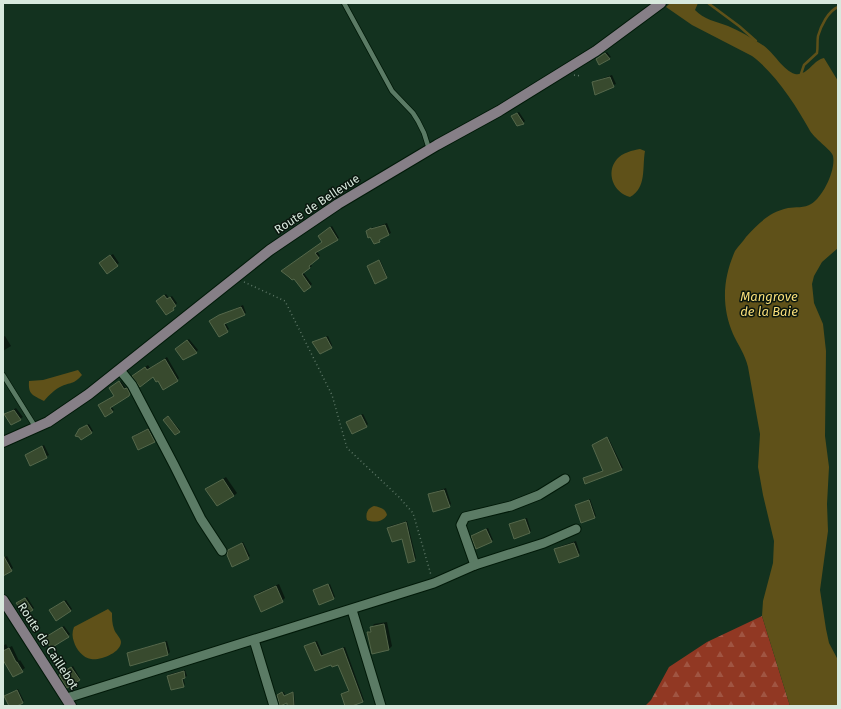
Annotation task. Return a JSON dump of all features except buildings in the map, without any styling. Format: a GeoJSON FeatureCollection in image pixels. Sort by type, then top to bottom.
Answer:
{"type":"FeatureCollection","features":[{"type":"Feature","properties":{"kind":"main road","name":"Route de Bellevue"},"geometry":{"type":"LineString","coordinates":[[3,442],[48,422],[89,394],[270,250],[338,204],[429,149],[499,111],[596,51],[660,4]]}},
{"type":"Feature","properties":{"kind":"main road","name":"Route de Caillebot"},"geometry":{"type":"LineString","coordinates":[[3,600],[69,702]]}},
{"type":"Feature","properties":{"kind":"street"},"geometry":{"type":"LineString","coordinates":[[120,370],[132,385],[201,519],[222,551]]}},
{"type":"Feature","properties":{"kind":"street"},"geometry":{"type":"LineString","coordinates":[[475,565],[462,525],[465,517],[511,506],[539,495],[565,479]]}},
{"type":"Feature","properties":{"kind":"street"},"geometry":{"type":"LineString","coordinates":[[69,702],[254,640],[434,583],[475,565],[544,543],[576,529]]}},
{"type":"Feature","properties":{"kind":"street"},"geometry":{"type":"LineString","coordinates":[[352,610],[381,706]]}},
{"type":"Feature","properties":{"kind":"street"},"geometry":{"type":"LineString","coordinates":[[254,640],[274,706]]}},
{"type":"Feature","properties":{"kind":"lane"},"geometry":{"type":"LineString","coordinates":[[344,3],[392,91],[413,112],[424,133],[429,149]]}},
{"type":"Feature","properties":{"kind":"lane"},"geometry":{"type":"LineString","coordinates":[[3,375],[36,428]]}},
{"type":"Feature","properties":{"kind":"path"},"geometry":{"type":"LineString","coordinates":[[235,278],[284,301],[332,395],[347,448],[413,513],[434,583]]}},
{"type":"Feature","properties":{"kind":"green space"},"geometry":{"type":"Polygon","coordinates":[[[762,616],[790,706],[645,706],[651,700],[669,667],[707,642],[762,616]]]}},
{"type":"Feature","properties":{"kind":"water","name":"Mangrove de la Baie"},"geometry":{"type":"Polygon","coordinates":[[[670,3],[698,3],[695,10],[702,16],[737,30],[757,41],[765,47],[786,69],[795,74],[803,73],[820,59],[824,58],[838,81],[838,248],[822,262],[814,276],[812,284],[814,303],[823,324],[826,351],[825,436],[829,467],[827,504],[828,531],[820,590],[829,643],[838,660],[838,706],[790,706],[762,616],[763,601],[773,563],[774,541],[758,467],[760,434],[748,367],[729,324],[725,303],[728,271],[735,251],[746,237],[764,219],[775,212],[788,208],[806,206],[816,201],[828,183],[833,168],[833,156],[832,153],[811,132],[784,90],[760,63],[752,56],[692,25],[666,7],[670,3]]]}},
{"type":"Feature","properties":{"kind":"water"},"geometry":{"type":"Polygon","coordinates":[[[640,149],[645,151],[643,177],[639,188],[630,197],[624,195],[613,182],[613,164],[622,155],[640,149]]]}},
{"type":"Feature","properties":{"kind":"water"},"geometry":{"type":"Polygon","coordinates":[[[78,370],[82,375],[79,378],[57,389],[44,401],[34,396],[30,392],[29,381],[43,380],[78,370]]]}},
{"type":"Feature","properties":{"kind":"water"},"geometry":{"type":"Polygon","coordinates":[[[374,506],[384,510],[387,515],[383,519],[375,522],[367,520],[366,515],[370,508],[374,506]]]}},
{"type":"Feature","properties":{"kind":"water"},"geometry":{"type":"Polygon","coordinates":[[[108,609],[112,613],[115,631],[121,640],[120,646],[114,653],[99,659],[85,657],[80,653],[73,640],[74,627],[108,609]]]}},
{"type":"Feature","properties":{"kind":"waterway"},"geometry":{"type":"LineString","coordinates":[[708,3],[739,26],[756,41]]}},
{"type":"Feature","properties":{"kind":"waterway"},"geometry":{"type":"LineString","coordinates":[[800,77],[804,65],[817,53],[818,36],[823,23],[828,15],[838,7]]}}]}
